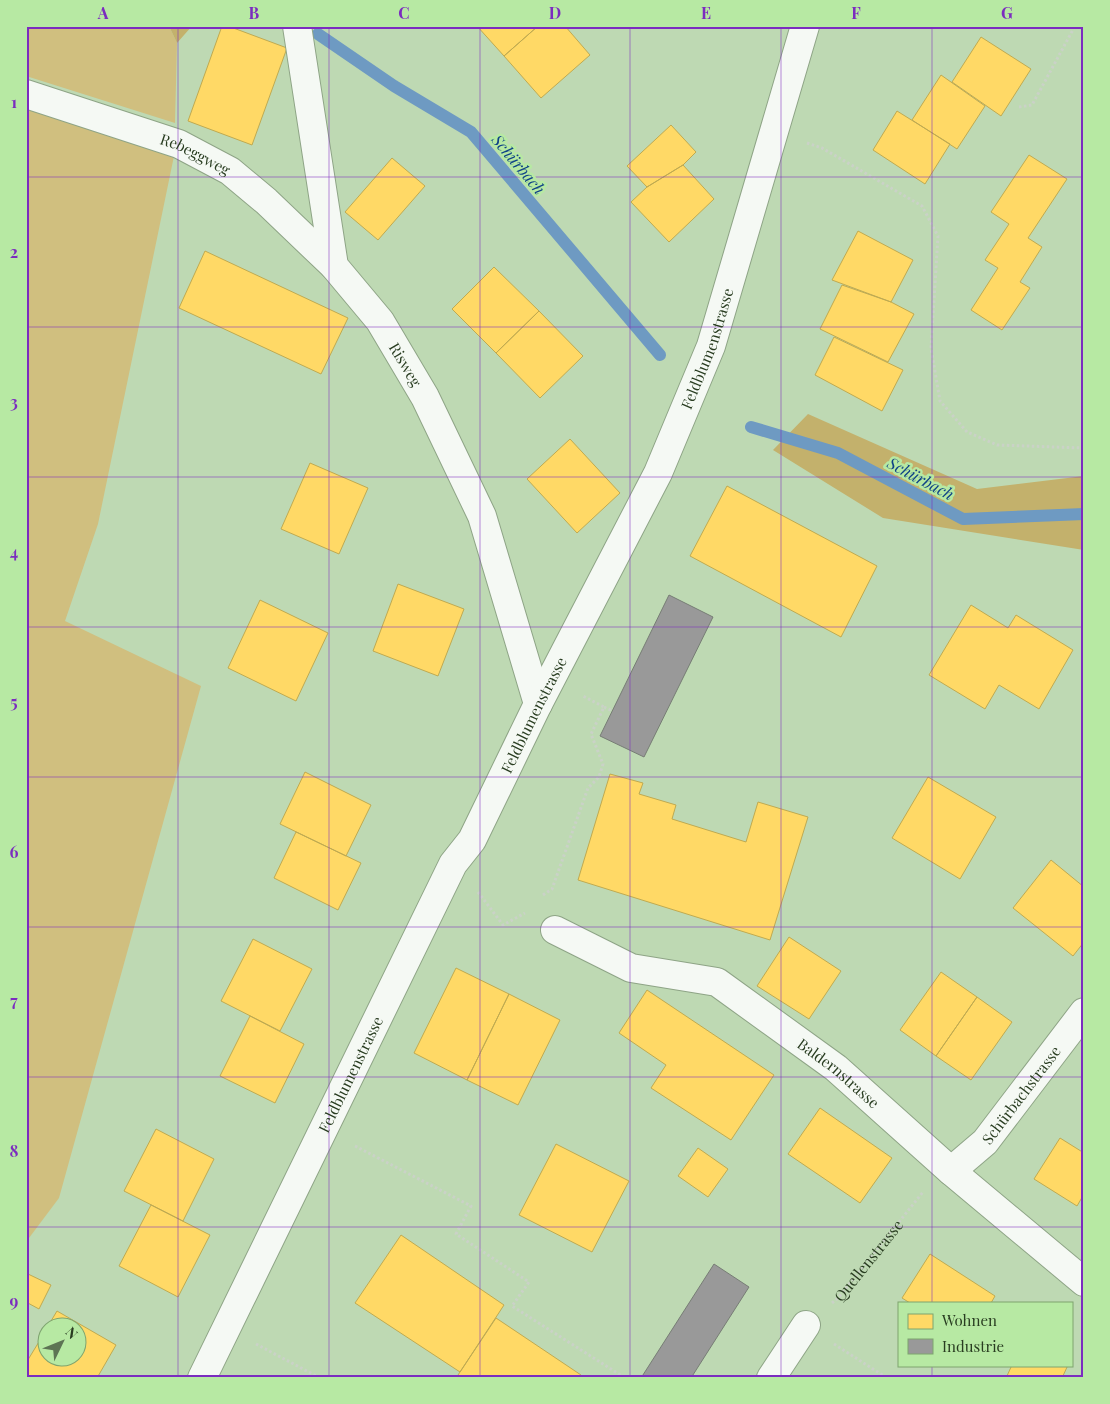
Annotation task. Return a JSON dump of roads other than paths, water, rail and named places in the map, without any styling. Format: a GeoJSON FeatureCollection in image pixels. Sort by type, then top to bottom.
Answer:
{"type":"FeatureCollection","features":[{"type":"Feature","properties":{"kind":"street"},"geometry":{"type":"LineString","coordinates":[[298,26],[334,266]]}},
{"type":"Feature","properties":{"kind":"street","name":"Feldblumenstrasse"},"geometry":{"type":"LineString","coordinates":[[202,1378],[453,864],[472,840],[538,704],[658,473],[712,346],[805,26]]}},
{"type":"Feature","properties":{"kind":"street","name":"Rebeggweg"},"geometry":{"type":"LineString","coordinates":[[26,94],[179,144],[230,171],[266,201],[334,266]]}},
{"type":"Feature","properties":{"kind":"street","name":"Risweg"},"geometry":{"type":"LineString","coordinates":[[334,266],[380,321],[395,346],[425,397],[482,516],[538,704]]}},
{"type":"Feature","properties":{"kind":"street","name":"Baldernstrasse"},"geometry":{"type":"LineString","coordinates":[[555,930],[631,968],[717,982],[836,1068],[951,1171],[1084,1282]]}},
{"type":"Feature","properties":{"kind":"street","name":"Schürbachstrasse"},"geometry":{"type":"LineString","coordinates":[[951,1171],[986,1142],[1084,1012]]}},
{"type":"Feature","properties":{"kind":"street"},"geometry":{"type":"LineString","coordinates":[[771,1378],[806,1325]]}},
{"type":"Feature","properties":{"kind":"waterway","name":"Schürbach"},"geometry":{"type":"LineString","coordinates":[[318,34],[394,86],[471,132],[660,355]]}},
{"type":"Feature","properties":{"kind":"waterway","name":"Schürbach"},"geometry":{"type":"LineString","coordinates":[[751,427],[838,453],[963,519],[1084,514]]}}]}
